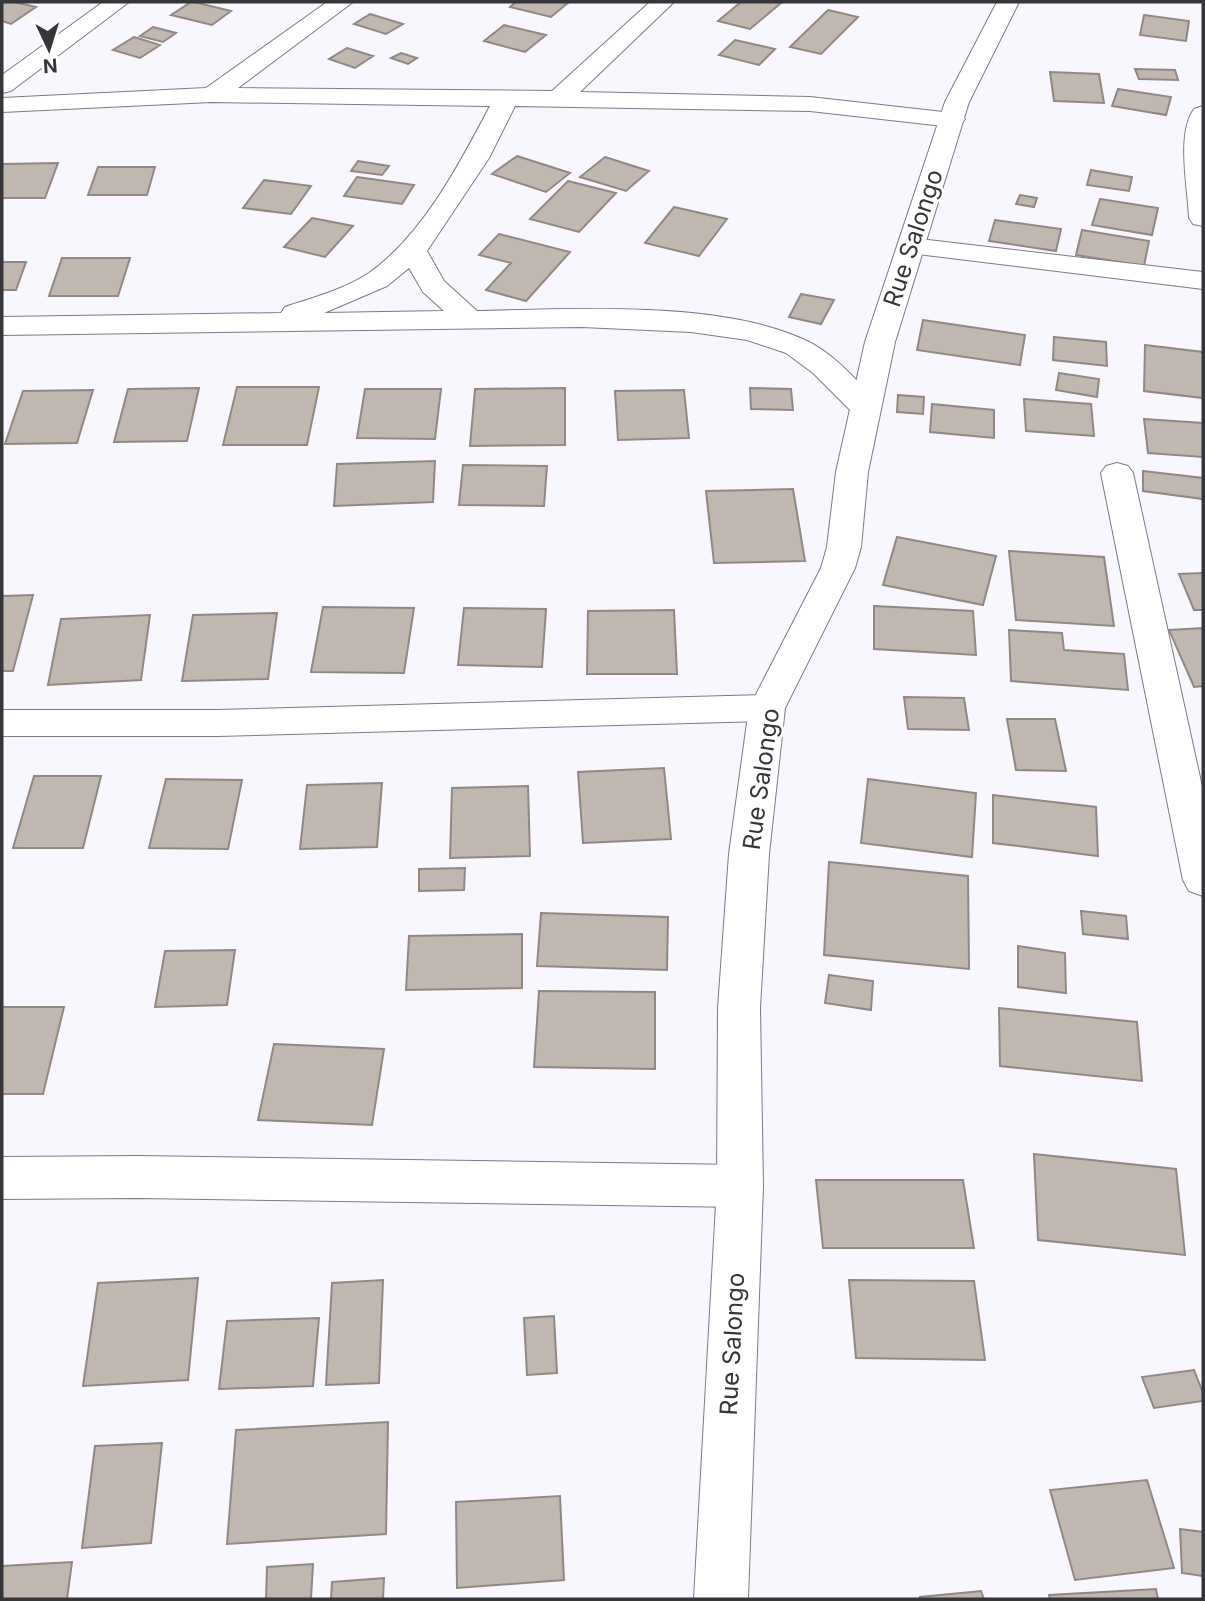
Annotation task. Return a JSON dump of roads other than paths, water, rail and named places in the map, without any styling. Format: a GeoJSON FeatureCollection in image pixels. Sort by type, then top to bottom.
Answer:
{"type":"FeatureCollection","features":[{"type":"Feature","properties":{"kind":"street"},"geometry":{"type":"LineString","coordinates":[[2,86],[118,2]]}},
{"type":"Feature","properties":{"kind":"street"},"geometry":{"type":"LineString","coordinates":[[212,96],[342,2]]}},
{"type":"Feature","properties":{"kind":"street"},"geometry":{"type":"LineString","coordinates":[[558,99],[663,2]]}},
{"type":"Feature","properties":{"kind":"street","name":"Rue Salongo"},"geometry":{"type":"LineString","coordinates":[[720,1599],[740,1186],[738,1008],[749,854],[767,708],[838,568],[844,547],[852,472],[880,341],[957,102],[1007,2]]}},
{"type":"Feature","properties":{"kind":"street"},"geometry":{"type":"LineString","coordinates":[[2,105],[212,96],[558,99],[810,104],[951,119]]}},
{"type":"Feature","properties":{"kind":"street"},"geometry":{"type":"LineString","coordinates":[[270,322],[328,302],[377,280],[414,251],[476,158],[506,99]]}},
{"type":"Feature","properties":{"kind":"street"},"geometry":{"type":"LineString","coordinates":[[1203,114],[1196,135],[1203,218]]}},
{"type":"Feature","properties":{"kind":"street"},"geometry":{"type":"LineString","coordinates":[[911,246],[1203,281]]}},
{"type":"Feature","properties":{"kind":"street"},"geometry":{"type":"LineString","coordinates":[[414,251],[433,286],[469,319]]}},
{"type":"Feature","properties":{"kind":"street"},"geometry":{"type":"LineString","coordinates":[[2,326],[469,319],[657,320],[766,336],[796,347],[826,368],[865,407]]}},
{"type":"Feature","properties":{"kind":"street"},"geometry":{"type":"LineString","coordinates":[[1116,473],[1203,880]]}},
{"type":"Feature","properties":{"kind":"street"},"geometry":{"type":"LineString","coordinates":[[2,723],[217,723],[767,708]]}},
{"type":"Feature","properties":{"kind":"street"},"geometry":{"type":"LineString","coordinates":[[2,1178],[138,1177],[740,1186]]}}]}
